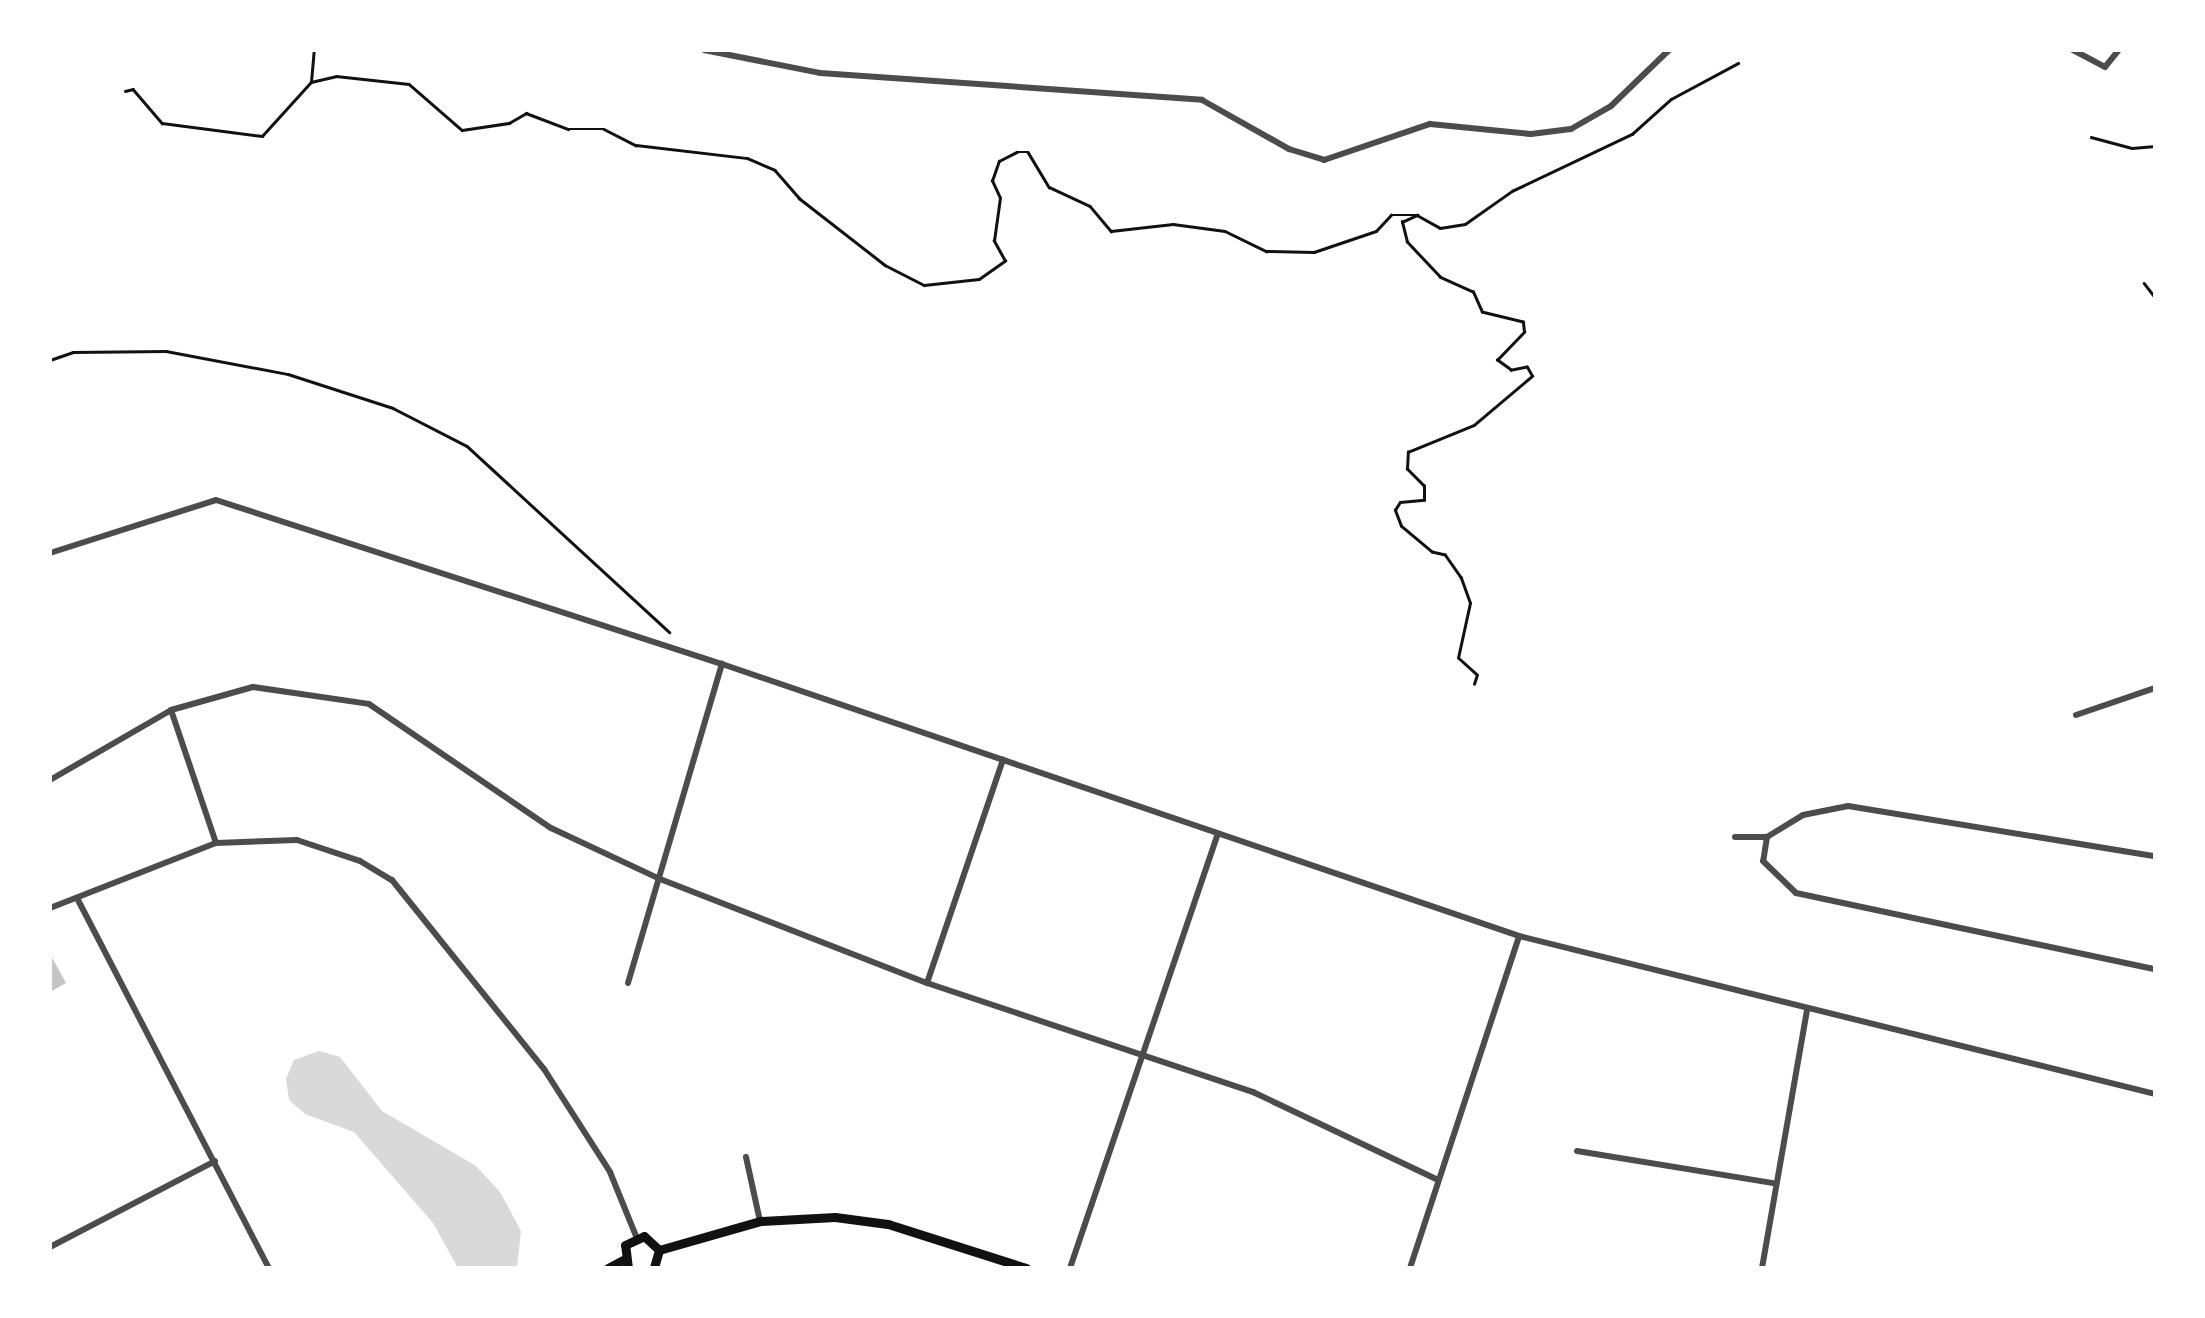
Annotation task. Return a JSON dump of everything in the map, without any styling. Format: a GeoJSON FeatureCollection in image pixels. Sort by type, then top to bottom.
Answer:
{"type":"FeatureCollection","features":[{"type":"Feature","properties":{"kind":"main road"},"geometry":{"type":"LineString","coordinates":[[660,1250],[760,1221],[835,1216],[888,1224],[1026,1268]]}},
{"type":"Feature","properties":{"kind":"main road"},"geometry":{"type":"LineString","coordinates":[[608,1268],[625,1264],[624,1245],[636,1236],[651,1238],[660,1250]]}},
{"type":"Feature","properties":{"kind":"main road"},"geometry":{"type":"LineString","coordinates":[[654,1268],[660,1250]]}},
{"type":"Feature","properties":{"kind":"street"},"geometry":{"type":"LineString","coordinates":[[704,50],[820,73],[1202,100],[1289,149],[1324,160],[1430,124],[1532,134],[1571,129],[1611,106],[1669,50]]}},
{"type":"Feature","properties":{"kind":"street"},"geometry":{"type":"LineString","coordinates":[[2073,50],[2105,67],[2119,50]]}},
{"type":"Feature","properties":{"kind":"street"},"geometry":{"type":"LineString","coordinates":[[50,553],[216,500],[722,664],[1520,936],[2155,1094]]}},
{"type":"Feature","properties":{"kind":"street"},"geometry":{"type":"LineString","coordinates":[[628,983],[722,664]]}},
{"type":"Feature","properties":{"kind":"street"},"geometry":{"type":"LineString","coordinates":[[50,780],[171,710],[253,686],[370,704],[551,828],[660,879],[927,982],[1141,1058],[1253,1092],[1438,1180]]}},
{"type":"Feature","properties":{"kind":"street"},"geometry":{"type":"LineString","coordinates":[[2076,715],[2155,688]]}},
{"type":"Feature","properties":{"kind":"street"},"geometry":{"type":"LineString","coordinates":[[171,710],[216,843]]}},
{"type":"Feature","properties":{"kind":"street"},"geometry":{"type":"LineString","coordinates":[[927,982],[1003,760]]}},
{"type":"Feature","properties":{"kind":"street"},"geometry":{"type":"LineString","coordinates":[[1735,837],[1768,837],[1803,815],[1848,806],[2155,856]]}},
{"type":"Feature","properties":{"kind":"street"},"geometry":{"type":"LineString","coordinates":[[1070,1268],[1218,833]]}},
{"type":"Feature","properties":{"kind":"street"},"geometry":{"type":"LineString","coordinates":[[1768,837],[1763,861],[1796,892],[2155,969]]}},
{"type":"Feature","properties":{"kind":"street"},"geometry":{"type":"LineString","coordinates":[[50,908],[216,843],[297,840],[360,860],[392,880],[544,1069],[610,1172],[636,1236]]}},
{"type":"Feature","properties":{"kind":"street"},"geometry":{"type":"LineString","coordinates":[[77,898],[269,1268]]}},
{"type":"Feature","properties":{"kind":"street"},"geometry":{"type":"LineString","coordinates":[[1410,1268],[1520,936]]}},
{"type":"Feature","properties":{"kind":"street"},"geometry":{"type":"LineString","coordinates":[[1762,1268],[1774,1183],[1808,1010]]}},
{"type":"Feature","properties":{"kind":"street"},"geometry":{"type":"LineString","coordinates":[[1577,1151],[1774,1183]]}},
{"type":"Feature","properties":{"kind":"street"},"geometry":{"type":"LineString","coordinates":[[746,1158],[760,1221]]}},
{"type":"Feature","properties":{"kind":"street"},"geometry":{"type":"LineString","coordinates":[[50,1247],[215,1161]]}},
{"type":"Feature","properties":{"kind":"path"},"geometry":{"type":"LineString","coordinates":[[311,82],[314,50]]}},
{"type":"Feature","properties":{"kind":"path"},"geometry":{"type":"LineString","coordinates":[[125,91],[133,89],[162,123],[262,136],[311,82],[327,78],[409,84],[462,130],[509,124],[526,113],[568,129],[604,130],[636,145],[746,158],[775,170],[798,198],[885,266],[924,285],[979,279],[1005,262],[994,240],[1000,198],[994,171],[1003,157],[1017,152],[1028,152],[1049,187],[1090,206],[1111,231],[1173,224],[1225,231],[1266,252],[1314,252],[1376,231],[1392,215],[1417,214],[1440,228],[1465,224],[1512,191],[1632,134],[1671,99],[1738,63]]}},
{"type":"Feature","properties":{"kind":"path"},"geometry":{"type":"LineString","coordinates":[[2091,137],[2132,148],[2155,146]]}},
{"type":"Feature","properties":{"kind":"path"},"geometry":{"type":"LineString","coordinates":[[1417,214],[1402,222],[1401,234],[1440,276],[1473,292],[1482,312],[1523,322],[1524,332],[1497,360],[1512,370],[1527,367],[1532,376],[1474,425],[1408,452],[1407,469],[1424,486],[1424,500],[1400,502],[1395,510],[1402,526],[1432,552],[1444,555],[1461,578],[1470,603],[1458,658],[1477,675],[1474,684]]}},
{"type":"Feature","properties":{"kind":"path"},"geometry":{"type":"LineString","coordinates":[[2144,283],[2155,297]]}},
{"type":"Feature","properties":{"kind":"path"},"geometry":{"type":"LineString","coordinates":[[50,360],[73,352],[166,352],[288,374],[393,408],[467,446],[669,632]]}},
{"type":"Feature","properties":{"kind":"shaded area"},"geometry":{"type":"Polygon","coordinates":[[[319,1051],[340,1057],[382,1111],[476,1166],[500,1192],[521,1231],[517,1268],[458,1268],[433,1223],[354,1132],[305,1114],[289,1100],[286,1079],[294,1060],[319,1051]]]}},
{"type":"Feature","properties":{"kind":"building"},"geometry":{"type":"Polygon","coordinates":[[[50,954],[66,983],[50,992],[50,954]]]}}]}
